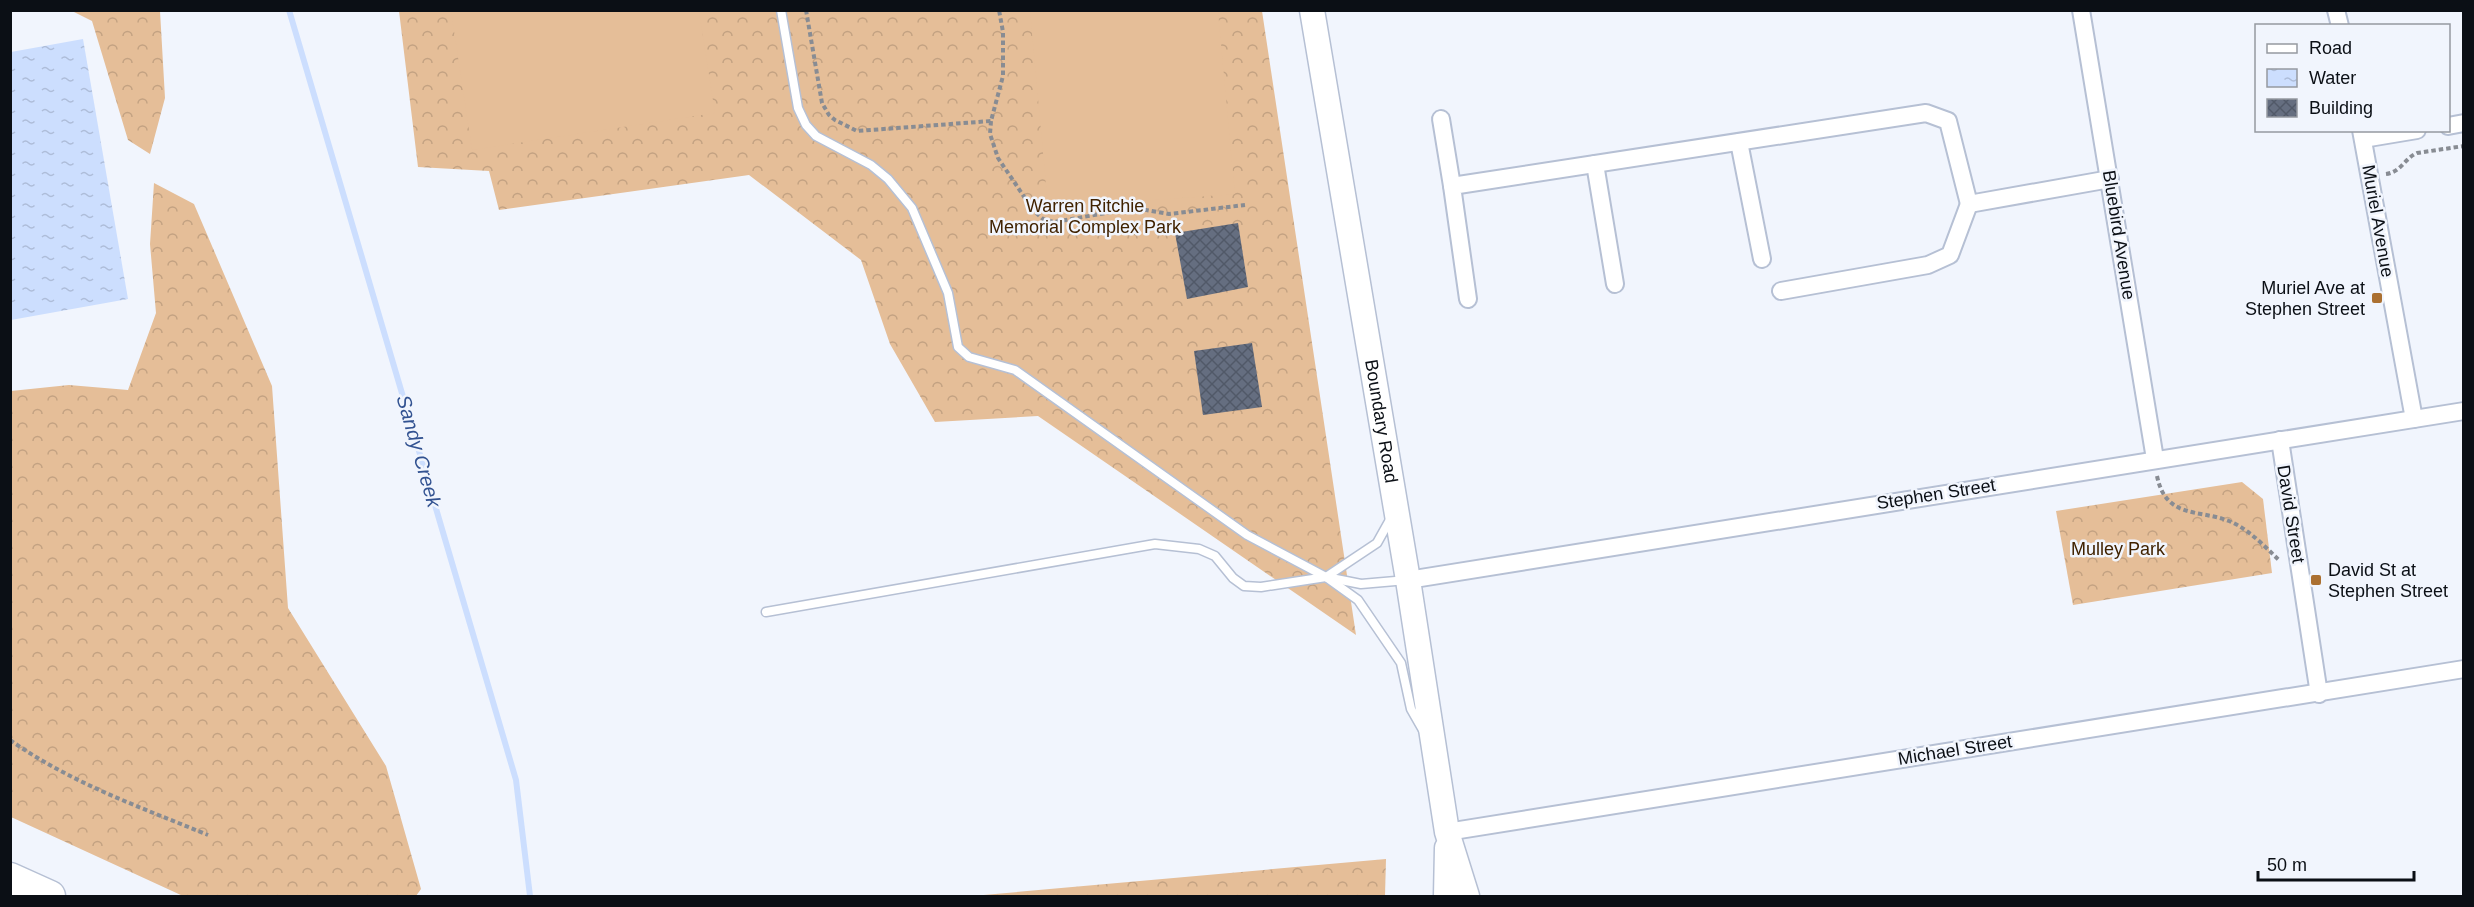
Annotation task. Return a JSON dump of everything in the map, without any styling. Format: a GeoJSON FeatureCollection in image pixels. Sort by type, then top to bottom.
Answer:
{"type":"FeatureCollection","features":[{"type":"Feature","properties":{"kind":"highway"},"geometry":{"type":"LineString","coordinates":[[10,878],[50,897]]}},
{"type":"Feature","properties":{"kind":"main road","name":"Boundary Road"},"geometry":{"type":"LineString","coordinates":[[1312,10],[1408,580],[1447,832],[1467,897]]}},
{"type":"Feature","properties":{"kind":"main road","name":"Boundary Road"},"geometry":{"type":"LineString","coordinates":[[1446,897],[1447,832]]}},
{"type":"Feature","properties":{"kind":"street","name":"Bluebird Avenue"},"geometry":{"type":"LineString","coordinates":[[2081,10],[2155,459]]}},
{"type":"Feature","properties":{"kind":"street"},"geometry":{"type":"LineString","coordinates":[[1452,186],[1926,113],[1948,121],[1969,204],[1950,255],[1928,266],[1781,291]]}},
{"type":"Feature","properties":{"kind":"street"},"geometry":{"type":"LineString","coordinates":[[1441,119],[1468,299]]}},
{"type":"Feature","properties":{"kind":"street"},"geometry":{"type":"LineString","coordinates":[[2362,135],[2395,132]]}},
{"type":"Feature","properties":{"kind":"street","name":"Muriel Avenue"},"geometry":{"type":"LineString","coordinates":[[2362,135],[2414,419]]}},
{"type":"Feature","properties":{"kind":"street"},"geometry":{"type":"LineString","coordinates":[[1740,141],[1762,259]]}},
{"type":"Feature","properties":{"kind":"street"},"geometry":{"type":"LineString","coordinates":[[1595,164],[1615,284]]}},
{"type":"Feature","properties":{"kind":"street"},"geometry":{"type":"LineString","coordinates":[[1969,204],[2110,179]]}},
{"type":"Feature","properties":{"kind":"street","name":"Stephen Street"},"geometry":{"type":"LineString","coordinates":[[1408,580],[2463,411]]}},
{"type":"Feature","properties":{"kind":"street","name":"David Street"},"geometry":{"type":"LineString","coordinates":[[2280,440],[2319,694]]}},
{"type":"Feature","properties":{"kind":"street","name":"Michael Street"},"geometry":{"type":"LineString","coordinates":[[1447,832],[2319,694],[2463,669]]}},
{"type":"Feature","properties":{"kind":"lane"},"geometry":{"type":"LineString","coordinates":[[781,10],[798,108],[806,124],[816,136],[871,165],[888,179],[912,208],[948,292],[958,347],[969,357],[1015,370],[1247,535],[1326,577],[1358,600],[1380,629],[1401,663],[1411,709],[1434,748]]}},
{"type":"Feature","properties":{"kind":"lane"},"geometry":{"type":"LineString","coordinates":[[1326,577],[1377,543],[1396,509]]}},
{"type":"Feature","properties":{"kind":"lane"},"geometry":{"type":"LineString","coordinates":[[765,612],[1155,544],[1199,549],[1215,556],[1233,578],[1244,586],[1261,587],[1326,577],[1361,584],[1408,580]]}},
{"type":"Feature","properties":{"kind":"path"},"geometry":{"type":"LineString","coordinates":[[806,10],[822,103],[829,115],[842,125],[857,130],[991,120]]}},
{"type":"Feature","properties":{"kind":"path"},"geometry":{"type":"LineString","coordinates":[[999,10],[1003,32],[1003,76],[991,120],[990,134],[998,158],[1025,200],[1043,219],[1054,222],[1135,208],[1169,214],[1245,205]]}},
{"type":"Feature","properties":{"kind":"path"},"geometry":{"type":"LineString","coordinates":[[2371,177],[2394,173],[2410,156],[2417,153],[2463,146]]}},
{"type":"Feature","properties":{"kind":"path"},"geometry":{"type":"LineString","coordinates":[[2155,459],[2159,486],[2168,500],[2185,512],[2229,521],[2264,545],[2285,567],[2299,564]]}},
{"type":"Feature","properties":{"kind":"path"},"geometry":{"type":"LineString","coordinates":[[10,740],[32,756],[80,783],[208,835]]}},
{"type":"Feature","properties":{"kind":"green space"},"geometry":{"type":"Polygon","coordinates":[[[72,11],[160,11],[165,98],[150,154],[128,140],[92,21],[72,11]]]}},
{"type":"Feature","properties":{"kind":"green space","name":"Warren Ritchie Memorial Complex Park"},"geometry":{"type":"Polygon","coordinates":[[[399,11],[1262,11],[1356,635],[1038,416],[935,422],[890,344],[861,260],[749,175],[499,210],[489,171],[418,167],[399,11]]]}},
{"type":"Feature","properties":{"kind":"green space"},"geometry":{"type":"Polygon","coordinates":[[[451,11],[699,11],[715,113],[472,150],[451,11]]]}},
{"type":"Feature","properties":{"kind":"green space"},"geometry":{"type":"Polygon","coordinates":[[[1030,11],[1218,11],[1235,194],[1048,208],[1030,11]]]}},
{"type":"Feature","properties":{"kind":"green space"},"geometry":{"type":"Polygon","coordinates":[[[154,183],[194,204],[272,386],[288,608],[386,766],[421,889],[416,896],[183,896],[11,817],[11,391],[69,385],[128,390],[156,313],[150,244],[154,183]]]}},
{"type":"Feature","properties":{"kind":"green space","name":"Mulley Park"},"geometry":{"type":"Polygon","coordinates":[[[2242,482],[2263,499],[2272,573],[2073,605],[2056,511],[2242,482]]]}},
{"type":"Feature","properties":{"kind":"green space"},"geometry":{"type":"Polygon","coordinates":[[[1386,859],[1385,896],[972,896],[1386,859]]]}},
{"type":"Feature","properties":{"kind":"water"},"geometry":{"type":"Polygon","coordinates":[[[83,39],[128,299],[11,320],[11,52],[83,39]]]}},
{"type":"Feature","properties":{"kind":"building"},"geometry":{"type":"Polygon","coordinates":[[[1238,223],[1248,287],[1187,299],[1175,233],[1238,223]]]}},
{"type":"Feature","properties":{"kind":"building"},"geometry":{"type":"Polygon","coordinates":[[[1252,343],[1262,407],[1203,415],[1194,351],[1252,343]]]}},
{"type":"Feature","properties":{"kind":"waterway","name":"Sandy Creek"},"geometry":{"type":"LineString","coordinates":[[289,10],[516,780],[530,896]]}},
{"type":"Feature","properties":{"kind":"place","name":"Muriel Ave at Stephen Street"},"geometry":{"type":"Point","coordinates":[2377,298]}},
{"type":"Feature","properties":{"kind":"place","name":"David St at Stephen Street"},"geometry":{"type":"Point","coordinates":[2316,580]}}]}
